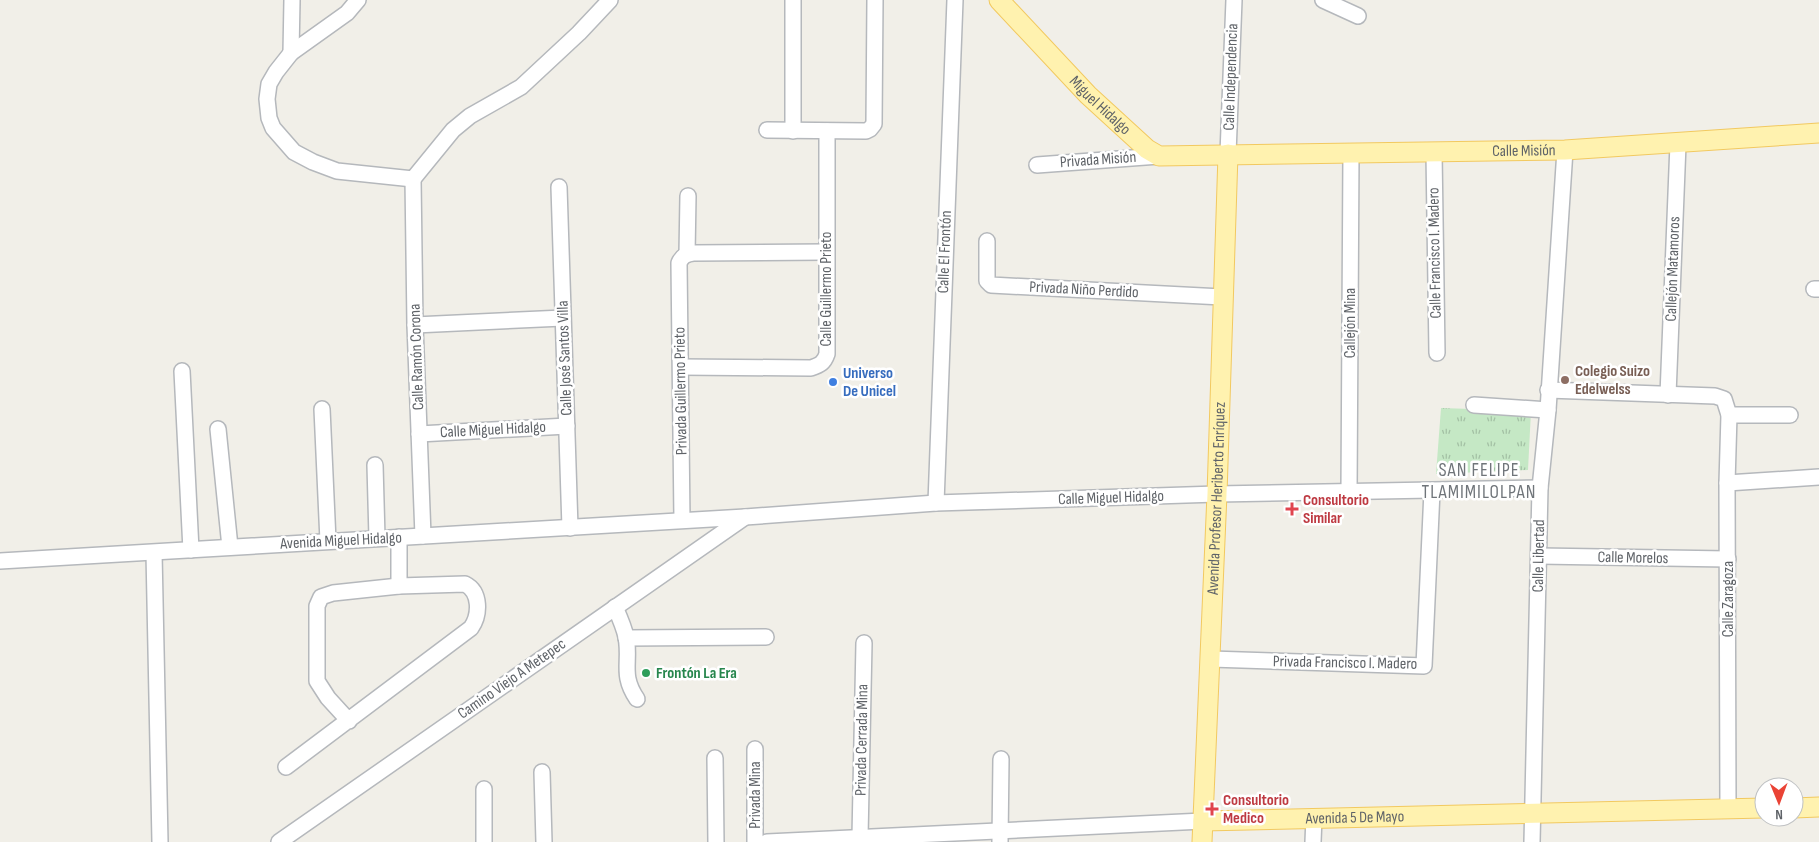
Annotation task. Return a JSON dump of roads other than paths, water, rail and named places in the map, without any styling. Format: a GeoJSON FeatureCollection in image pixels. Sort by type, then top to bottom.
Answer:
{"type":"FeatureCollection","features":[{"type":"Feature","properties":{"kind":"main road","name":"Miguel Hidalgo"},"geometry":{"type":"LineString","coordinates":[[999,0],[1088,95],[1147,149],[1158,156]]}},
{"type":"Feature","properties":{"kind":"main road","name":"Calle Misión"},"geometry":{"type":"LineString","coordinates":[[1228,154],[1566,150],[1678,144],[1819,133]]}},
{"type":"Feature","properties":{"kind":"main road"},"geometry":{"type":"LineString","coordinates":[[1158,156],[1228,154]]}},
{"type":"Feature","properties":{"kind":"main road","name":"Avenida Profesor Heriberto Enríquez"},"geometry":{"type":"LineString","coordinates":[[1202,842],[1217,494],[1228,154]]}},
{"type":"Feature","properties":{"kind":"main road"},"geometry":{"type":"LineString","coordinates":[[1804,808],[1819,807]]}},
{"type":"Feature","properties":{"kind":"main road","name":"Avenida 5 De Mayo"},"geometry":{"type":"LineString","coordinates":[[1203,821],[1754,809]]}},
{"type":"Feature","properties":{"kind":"street"},"geometry":{"type":"LineString","coordinates":[[291,53],[292,0]]}},
{"type":"Feature","properties":{"kind":"street"},"geometry":{"type":"LineString","coordinates":[[358,0],[347,14],[291,53],[269,84],[267,99],[269,118],[282,139],[294,152],[313,162],[337,171],[413,179],[453,130],[470,116],[527,83],[610,0]]}},
{"type":"Feature","properties":{"kind":"street"},"geometry":{"type":"LineString","coordinates":[[793,0],[793,131]]}},
{"type":"Feature","properties":{"kind":"street"},"geometry":{"type":"LineString","coordinates":[[767,130],[866,131],[870,129],[874,124],[875,0]]}},
{"type":"Feature","properties":{"kind":"street","name":"Calle El Frontón"},"geometry":{"type":"LineString","coordinates":[[936,503],[955,0]]}},
{"type":"Feature","properties":{"kind":"street","name":"Calle Independencia"},"geometry":{"type":"LineString","coordinates":[[1228,154],[1234,0]]}},
{"type":"Feature","properties":{"kind":"street"},"geometry":{"type":"LineString","coordinates":[[1323,0],[1358,16]]}},
{"type":"Feature","properties":{"kind":"street","name":"Calle Guillermo Prieto"},"geometry":{"type":"LineString","coordinates":[[681,367],[811,368],[819,366],[825,360],[827,354],[827,131]]}},
{"type":"Feature","properties":{"kind":"street","name":"Callejón Matamoros"},"geometry":{"type":"LineString","coordinates":[[1668,395],[1678,144]]}},
{"type":"Feature","properties":{"kind":"street","name":"Calle Libertad"},"geometry":{"type":"LineString","coordinates":[[1532,842],[1540,488],[1548,410],[1566,150]]}},
{"type":"Feature","properties":{"kind":"street","name":"Callejón Mina"},"geometry":{"type":"LineString","coordinates":[[1349,492],[1351,153]]}},
{"type":"Feature","properties":{"kind":"street","name":"Calle Francisco I. Madero"},"geometry":{"type":"LineString","coordinates":[[1434,153],[1438,353]]}},
{"type":"Feature","properties":{"kind":"street","name":"Privada Misión"},"geometry":{"type":"LineString","coordinates":[[1037,165],[1158,156]]}},
{"type":"Feature","properties":{"kind":"street","name":"Calle Ramón Corona"},"geometry":{"type":"LineString","coordinates":[[413,179],[415,325],[423,536]]}},
{"type":"Feature","properties":{"kind":"street","name":"Calle José Santos Villa"},"geometry":{"type":"LineString","coordinates":[[559,187],[570,528]]}},
{"type":"Feature","properties":{"kind":"street","name":"Privada Guillermo Prieto"},"geometry":{"type":"LineString","coordinates":[[682,520],[681,367],[683,258],[688,196]]}},
{"type":"Feature","properties":{"kind":"street","name":"Privada Niño Perdido"},"geometry":{"type":"LineString","coordinates":[[987,241],[987,281],[991,285],[1222,297]]}},
{"type":"Feature","properties":{"kind":"street"},"geometry":{"type":"LineString","coordinates":[[683,258],[826,252]]}},
{"type":"Feature","properties":{"kind":"street"},"geometry":{"type":"LineString","coordinates":[[415,325],[563,318]]}},
{"type":"Feature","properties":{"kind":"street"},"geometry":{"type":"LineString","coordinates":[[182,371],[191,550]]}},
{"type":"Feature","properties":{"kind":"street"},"geometry":{"type":"LineString","coordinates":[[1548,390],[1715,396],[1724,399],[1729,415],[1790,415]]}},
{"type":"Feature","properties":{"kind":"street"},"geometry":{"type":"LineString","coordinates":[[1474,405],[1548,410]]}},
{"type":"Feature","properties":{"kind":"street"},"geometry":{"type":"LineString","coordinates":[[322,409],[328,541]]}},
{"type":"Feature","properties":{"kind":"street","name":"Calle Zaragoza"},"geometry":{"type":"LineString","coordinates":[[1728,810],[1727,483],[1729,415]]}},
{"type":"Feature","properties":{"kind":"street","name":"Calle Miguel Hidalgo"},"geometry":{"type":"LineString","coordinates":[[419,434],[567,426]]}},
{"type":"Feature","properties":{"kind":"street"},"geometry":{"type":"LineString","coordinates":[[218,429],[230,547]]}},
{"type":"Feature","properties":{"kind":"street"},"geometry":{"type":"LineString","coordinates":[[375,465],[377,538]]}},
{"type":"Feature","properties":{"kind":"street"},"geometry":{"type":"LineString","coordinates":[[1727,483],[1819,477]]}},
{"type":"Feature","properties":{"kind":"street","name":"Calle Miguel Hidalgo"},"geometry":{"type":"LineString","coordinates":[[682,520],[936,503],[1217,494],[1540,488]]}},
{"type":"Feature","properties":{"kind":"street","name":"Privada Francisco I. Madero"},"geometry":{"type":"LineString","coordinates":[[1210,659],[1424,666],[1432,491]]}},
{"type":"Feature","properties":{"kind":"street","name":"Camino Viejo A Metepec"},"geometry":{"type":"LineString","coordinates":[[279,842],[615,606],[746,517]]}},
{"type":"Feature","properties":{"kind":"street","name":"Avenida Miguel Hidalgo"},"geometry":{"type":"LineString","coordinates":[[0,562],[682,520]]}},
{"type":"Feature","properties":{"kind":"street"},"geometry":{"type":"LineString","coordinates":[[398,537],[399,586]]}},
{"type":"Feature","properties":{"kind":"street"},"geometry":{"type":"LineString","coordinates":[[154,553],[160,842]]}},
{"type":"Feature","properties":{"kind":"street","name":"Calle Morelos"},"geometry":{"type":"LineString","coordinates":[[1539,556],[1728,559]]}},
{"type":"Feature","properties":{"kind":"street"},"geometry":{"type":"LineString","coordinates":[[286,767],[349,721],[464,635],[476,621],[478,612],[474,590],[465,584],[399,586],[333,592],[321,597],[317,606],[317,681],[328,698],[349,721]]}},
{"type":"Feature","properties":{"kind":"street"},"geometry":{"type":"LineString","coordinates":[[615,606],[626,638],[629,687],[637,699]]}},
{"type":"Feature","properties":{"kind":"street"},"geometry":{"type":"LineString","coordinates":[[626,638],[766,637]]}},
{"type":"Feature","properties":{"kind":"street","name":"Privada Cerrada Mina"},"geometry":{"type":"LineString","coordinates":[[853,839],[864,644]]}},
{"type":"Feature","properties":{"kind":"street","name":"Privada Mina"},"geometry":{"type":"LineString","coordinates":[[755,749],[755,842]]}},
{"type":"Feature","properties":{"kind":"street"},"geometry":{"type":"LineString","coordinates":[[715,758],[716,842]]}},
{"type":"Feature","properties":{"kind":"street"},"geometry":{"type":"LineString","coordinates":[[1000,836],[1001,759]]}},
{"type":"Feature","properties":{"kind":"street"},"geometry":{"type":"LineString","coordinates":[[542,772],[544,842]]}},
{"type":"Feature","properties":{"kind":"street"},"geometry":{"type":"LineString","coordinates":[[484,789],[484,842]]}},
{"type":"Feature","properties":{"kind":"street"},"geometry":{"type":"LineString","coordinates":[[1313,842],[1314,818]]}},
{"type":"Feature","properties":{"kind":"street","name":"Avenida 5 De Mayo"},"geometry":{"type":"LineString","coordinates":[[767,842],[1000,836],[1203,821]]}},
{"type":"Feature","properties":{"kind":"place","name":"Colegio Suizo Edelwelss"},"geometry":{"type":"Point","coordinates":[1565,380]}},
{"type":"Feature","properties":{"kind":"place","name":"Universo De Unicel"},"geometry":{"type":"Point","coordinates":[833,382]}},
{"type":"Feature","properties":{"kind":"place","name":"Consultorio Similar"},"geometry":{"type":"Point","coordinates":[1292,509]}},
{"type":"Feature","properties":{"kind":"place","name":"Frontón La Era"},"geometry":{"type":"Point","coordinates":[646,673]}},
{"type":"Feature","properties":{"kind":"place","name":"Consultorio Medico"},"geometry":{"type":"Point","coordinates":[1212,809]}},
{"type":"Feature","properties":{"kind":"district","name":"SAN FELIPE TLAMIMILOLPAN"},"geometry":{"type":"Point","coordinates":[1479,481]}}]}
